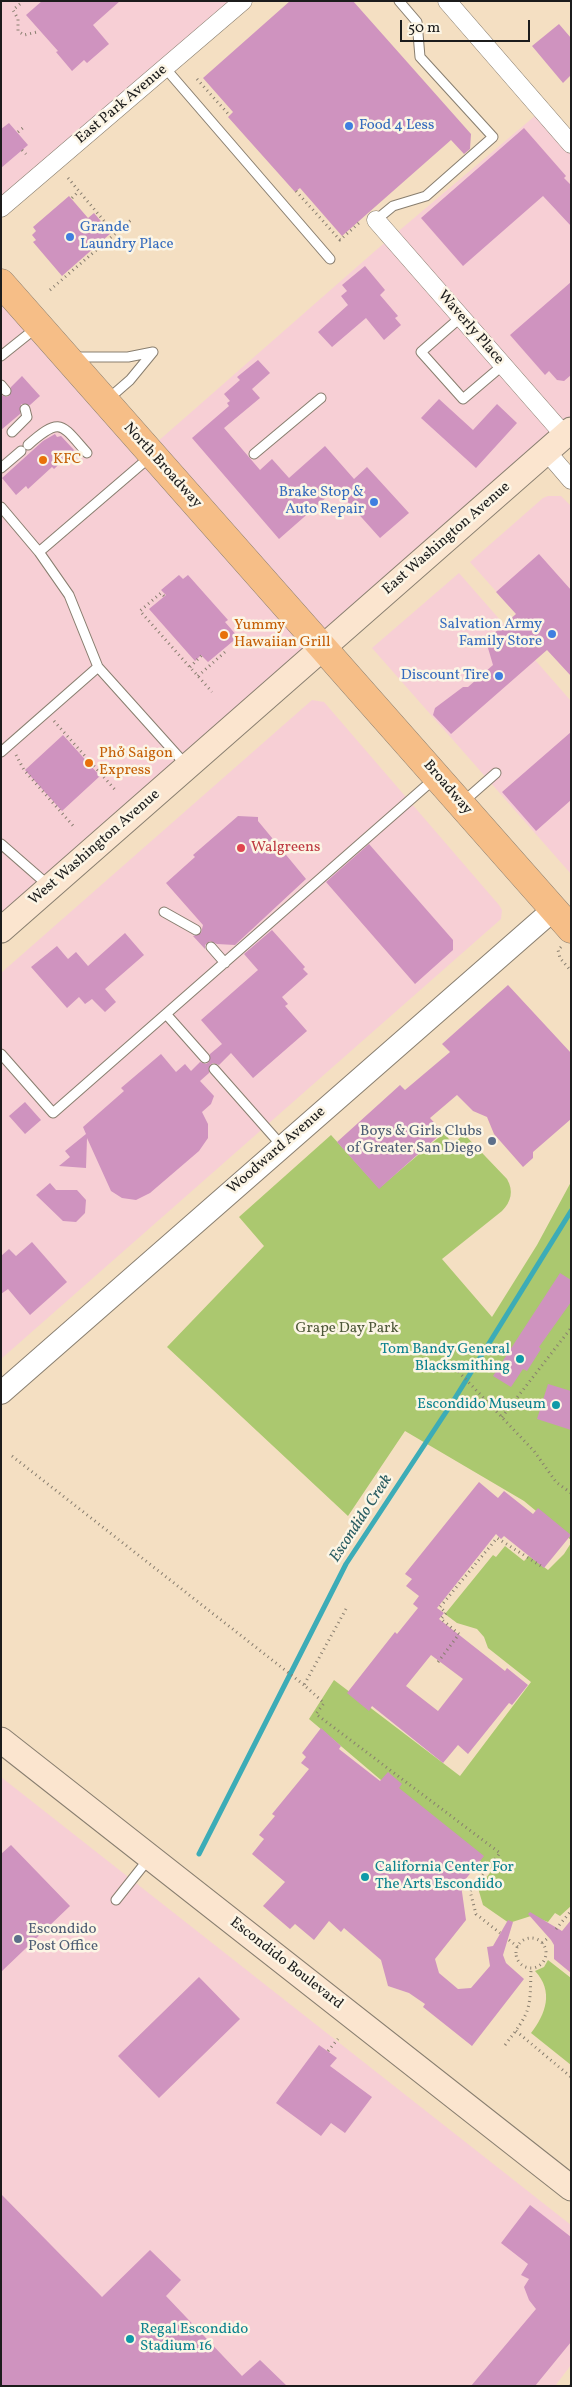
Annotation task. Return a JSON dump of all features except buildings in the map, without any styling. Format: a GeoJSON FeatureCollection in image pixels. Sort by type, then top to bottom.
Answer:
{"type":"FeatureCollection","features":[{"type":"Feature","properties":{"kind":"main road","name":"North Broadway"},"geometry":{"type":"LineString","coordinates":[[1,283],[323,648]]}},
{"type":"Feature","properties":{"kind":"main road","name":"East Washington Avenue"},"geometry":{"type":"LineString","coordinates":[[323,648],[561,439]]}},
{"type":"Feature","properties":{"kind":"main road","name":"West Washington Avenue"},"geometry":{"type":"LineString","coordinates":[[1,930],[323,648]]}},
{"type":"Feature","properties":{"kind":"main road","name":"Broadway"},"geometry":{"type":"LineString","coordinates":[[323,648],[461,804],[561,930]]}},
{"type":"Feature","properties":{"kind":"main road","name":"Escondido Boulevard"},"geometry":{"type":"LineString","coordinates":[[3,1744],[150,1857],[571,2188]]}},
{"type":"Feature","properties":{"kind":"street","name":"East Park Avenue"},"geometry":{"type":"LineString","coordinates":[[1,208],[166,69],[243,1]]}},
{"type":"Feature","properties":{"kind":"street"},"geometry":{"type":"LineString","coordinates":[[447,1],[571,144]]}},
{"type":"Feature","properties":{"kind":"street","name":"Waverly Place"},"geometry":{"type":"LineString","coordinates":[[369,221],[461,317],[503,365],[561,439],[571,480]]}},
{"type":"Feature","properties":{"kind":"street","name":"Woodward Avenue"},"geometry":{"type":"LineString","coordinates":[[1,1393],[282,1146],[561,930]]}},
{"type":"Feature","properties":{"kind":"lane"},"geometry":{"type":"LineString","coordinates":[[369,221],[393,206],[426,196],[493,137],[420,57],[417,22],[399,1]]}},
{"type":"Feature","properties":{"kind":"lane"},"geometry":{"type":"LineString","coordinates":[[166,69],[330,259]]}},
{"type":"Feature","properties":{"kind":"lane"},"geometry":{"type":"LineString","coordinates":[[461,317],[421,352],[463,400],[503,365]]}},
{"type":"Feature","properties":{"kind":"lane"},"geometry":{"type":"LineString","coordinates":[[1,356],[39,326]]}},
{"type":"Feature","properties":{"kind":"lane"},"geometry":{"type":"LineString","coordinates":[[66,357],[128,357],[153,352],[130,380],[105,402]]}},
{"type":"Feature","properties":{"kind":"lane"},"geometry":{"type":"LineString","coordinates":[[254,454],[321,398]]}},
{"type":"Feature","properties":{"kind":"lane"},"geometry":{"type":"LineString","coordinates":[[12,432],[27,417],[25,409]]}},
{"type":"Feature","properties":{"kind":"lane"},"geometry":{"type":"LineString","coordinates":[[1,468],[48,428],[58,426],[66,430],[87,453]]}},
{"type":"Feature","properties":{"kind":"lane"},"geometry":{"type":"LineString","coordinates":[[39,552],[152,455]]}},
{"type":"Feature","properties":{"kind":"lane"},"geometry":{"type":"LineString","coordinates":[[1,506],[39,552],[69,595],[98,667],[188,767]]}},
{"type":"Feature","properties":{"kind":"lane"},"geometry":{"type":"LineString","coordinates":[[1,752],[98,667]]}},
{"type":"Feature","properties":{"kind":"lane"},"geometry":{"type":"LineString","coordinates":[[461,804],[496,772]]}},
{"type":"Feature","properties":{"kind":"lane"},"geometry":{"type":"LineString","coordinates":[[1,1054],[53,1113],[437,777]]}},
{"type":"Feature","properties":{"kind":"lane"},"geometry":{"type":"LineString","coordinates":[[1,844],[50,887]]}},
{"type":"Feature","properties":{"kind":"lane"},"geometry":{"type":"LineString","coordinates":[[164,912],[196,930]]}},
{"type":"Feature","properties":{"kind":"lane"},"geometry":{"type":"LineString","coordinates":[[211,948],[225,963]]}},
{"type":"Feature","properties":{"kind":"lane"},"geometry":{"type":"LineString","coordinates":[[166,1014],[205,1058]]}},
{"type":"Feature","properties":{"kind":"lane"},"geometry":{"type":"LineString","coordinates":[[214,1069],[282,1146]]}},
{"type":"Feature","properties":{"kind":"lane"},"geometry":{"type":"LineString","coordinates":[[116,1900],[150,1857]]}},
{"type":"Feature","properties":{"kind":"path"},"geometry":{"type":"LineString","coordinates":[[20,4],[13,10],[18,19],[18,31],[24,35],[37,32]]}},
{"type":"Feature","properties":{"kind":"path"},"geometry":{"type":"LineString","coordinates":[[197,79],[230,116]]}},
{"type":"Feature","properties":{"kind":"path"},"geometry":{"type":"LineString","coordinates":[[18,132],[25,126]]}},
{"type":"Feature","properties":{"kind":"path"},"geometry":{"type":"LineString","coordinates":[[22,150],[26,154]]}},
{"type":"Feature","properties":{"kind":"path"},"geometry":{"type":"LineString","coordinates":[[68,178],[115,234]]}},
{"type":"Feature","properties":{"kind":"path"},"geometry":{"type":"LineString","coordinates":[[296,191],[340,240],[369,221]]}},
{"type":"Feature","properties":{"kind":"path"},"geometry":{"type":"LineString","coordinates":[[72,198],[78,192]]}},
{"type":"Feature","properties":{"kind":"path"},"geometry":{"type":"LineString","coordinates":[[50,290],[131,220]]}},
{"type":"Feature","properties":{"kind":"path"},"geometry":{"type":"LineString","coordinates":[[164,596],[161,593],[140,611],[212,692]]}},
{"type":"Feature","properties":{"kind":"path"},"geometry":{"type":"LineString","coordinates":[[198,676],[225,652],[223,650]]}},
{"type":"Feature","properties":{"kind":"path"},"geometry":{"type":"LineString","coordinates":[[190,667],[202,656]]}},
{"type":"Feature","properties":{"kind":"path"},"geometry":{"type":"LineString","coordinates":[[54,721],[117,792]]}},
{"type":"Feature","properties":{"kind":"path"},"geometry":{"type":"LineString","coordinates":[[16,755],[24,770],[75,828]]}},
{"type":"Feature","properties":{"kind":"path"},"geometry":{"type":"LineString","coordinates":[[561,930],[560,958],[571,971]]}},
{"type":"Feature","properties":{"kind":"path"},"geometry":{"type":"LineString","coordinates":[[502,1417],[571,1328]]}},
{"type":"Feature","properties":{"kind":"path"},"geometry":{"type":"LineString","coordinates":[[455,1368],[534,1451],[556,1482],[571,1493]]}},
{"type":"Feature","properties":{"kind":"path"},"geometry":{"type":"LineString","coordinates":[[12,1456],[304,1686],[324,1703],[316,1714],[500,1853],[470,1891],[476,1914],[500,1933]]}},
{"type":"Feature","properties":{"kind":"path"},"geometry":{"type":"LineString","coordinates":[[438,1662],[459,1634],[440,1619],[446,1613],[440,1607],[498,1538],[541,1566]]}},
{"type":"Feature","properties":{"kind":"path"},"geometry":{"type":"LineString","coordinates":[[304,1686],[346,1608]]}},
{"type":"Feature","properties":{"kind":"path"},"geometry":{"type":"LineString","coordinates":[[556,1929],[571,1910]]}},
{"type":"Feature","properties":{"kind":"path"},"geometry":{"type":"LineString","coordinates":[[542,1943],[549,1937]]}},
{"type":"Feature","properties":{"kind":"path"},"geometry":{"type":"LineString","coordinates":[[529,1938],[542,1943],[546,1952],[544,1961],[532,1968],[526,1968],[519,1962],[516,1952],[518,1947],[529,1938]]}},
{"type":"Feature","properties":{"kind":"path"},"geometry":{"type":"LineString","coordinates":[[509,1940],[518,1947]]}},
{"type":"Feature","properties":{"kind":"path"},"geometry":{"type":"LineString","coordinates":[[505,2045],[530,2009],[532,1968]]}},
{"type":"Feature","properties":{"kind":"path"},"geometry":{"type":"LineString","coordinates":[[516,2031],[571,2077]]}},
{"type":"Feature","properties":{"kind":"path"},"geometry":{"type":"LineString","coordinates":[[328,2051],[338,2039]]}},
{"type":"Feature","properties":{"kind":"shaded area"},"geometry":{"type":"Polygon","coordinates":[[[1,1],[243,1],[1,208],[1,1]]]}},
{"type":"Feature","properties":{"kind":"shaded area"},"geometry":{"type":"Polygon","coordinates":[[[542,110],[571,144],[571,430],[1,930],[1,283],[148,450],[375,251],[542,110]]]}},
{"type":"Feature","properties":{"kind":"shaded area"},"geometry":{"type":"Polygon","coordinates":[[[561,496],[571,506],[571,676],[470,562],[543,498],[561,496]]]}},
{"type":"Feature","properties":{"kind":"shaded area"},"geometry":{"type":"Polygon","coordinates":[[[459,573],[571,701],[571,874],[372,648],[459,573]]]}},
{"type":"Feature","properties":{"kind":"shaded area"},"geometry":{"type":"Polygon","coordinates":[[[312,700],[324,702],[499,905],[502,910],[501,919],[1,1359],[1,973],[312,700]]]}},
{"type":"Feature","properties":{"kind":"shaded area"},"geometry":{"type":"Polygon","coordinates":[[[1,1777],[571,2225],[571,2365],[555,2386],[1,2386],[1,1777]]]}},
{"type":"Feature","properties":{"kind":"green space","name":"Grape Day Park"},"geometry":{"type":"Polygon","coordinates":[[[444,1133],[453,1144],[464,1134],[509,1183],[511,1192],[508,1204],[502,1211],[442,1259],[492,1317],[537,1245],[571,1182],[571,1540],[524,1501],[405,1431],[348,1516],[167,1347],[264,1246],[239,1217],[331,1135],[379,1188],[444,1133]]]}},
{"type":"Feature","properties":{"kind":"green space"},"geometry":{"type":"Polygon","coordinates":[[[571,1543],[571,1906],[560,1916],[555,1913],[548,1922],[531,1916],[509,1923],[483,1905],[478,1888],[493,1869],[467,1853],[309,1719],[334,1680],[460,1776],[531,1682],[488,1648],[484,1637],[477,1629],[457,1623],[445,1614],[493,1555],[496,1557],[505,1546],[524,1561],[529,1556],[548,1570],[564,1554],[571,1543]]]}},
{"type":"Feature","properties":{"kind":"green space"},"geometry":{"type":"Polygon","coordinates":[[[548,1960],[571,1978],[571,2065],[531,2033],[541,2018],[546,2002],[544,1986],[535,1971],[544,1967],[548,1960]]]}},
{"type":"Feature","properties":{"kind":"waterway","name":"Escondido Creek"},"geometry":{"type":"LineString","coordinates":[[199,1854],[346,1564],[452,1403],[571,1211]]}},
{"type":"Feature","properties":{"kind":"place","name":"Food 4 Less"},"geometry":{"type":"Point","coordinates":[349,126]}},
{"type":"Feature","properties":{"kind":"place","name":"Grande Laundry Place"},"geometry":{"type":"Point","coordinates":[70,237]}},
{"type":"Feature","properties":{"kind":"place","name":"KFC"},"geometry":{"type":"Point","coordinates":[43,460]}},
{"type":"Feature","properties":{"kind":"place","name":"Brake Stop & Auto Repair"},"geometry":{"type":"Point","coordinates":[374,502]}},
{"type":"Feature","properties":{"kind":"place","name":"Salvation Army Family Store"},"geometry":{"type":"Point","coordinates":[552,634]}},
{"type":"Feature","properties":{"kind":"place","name":"Yummy Hawaiian Grill"},"geometry":{"type":"Point","coordinates":[224,635]}},
{"type":"Feature","properties":{"kind":"place","name":"Discount Tire"},"geometry":{"type":"Point","coordinates":[499,676]}},
{"type":"Feature","properties":{"kind":"place","name":"Phở Saigon Express"},"geometry":{"type":"Point","coordinates":[89,763]}},
{"type":"Feature","properties":{"kind":"place","name":"Walgreens"},"geometry":{"type":"Point","coordinates":[241,848]}},
{"type":"Feature","properties":{"kind":"place","name":"Boys & Girls Clubs of Greater San Diego"},"geometry":{"type":"Point","coordinates":[492,1141]}},
{"type":"Feature","properties":{"kind":"place","name":"Tom Bandy General Blacksmithing"},"geometry":{"type":"Point","coordinates":[520,1359]}},
{"type":"Feature","properties":{"kind":"place","name":"Escondido Museum"},"geometry":{"type":"Point","coordinates":[556,1405]}},
{"type":"Feature","properties":{"kind":"place","name":"California Center For The Arts Escondido"},"geometry":{"type":"Point","coordinates":[365,1877]}},
{"type":"Feature","properties":{"kind":"place","name":"Escondido Post Office"},"geometry":{"type":"Point","coordinates":[18,1939]}},
{"type":"Feature","properties":{"kind":"place","name":"Regal Escondido Stadium 16"},"geometry":{"type":"Point","coordinates":[130,2339]}}]}
